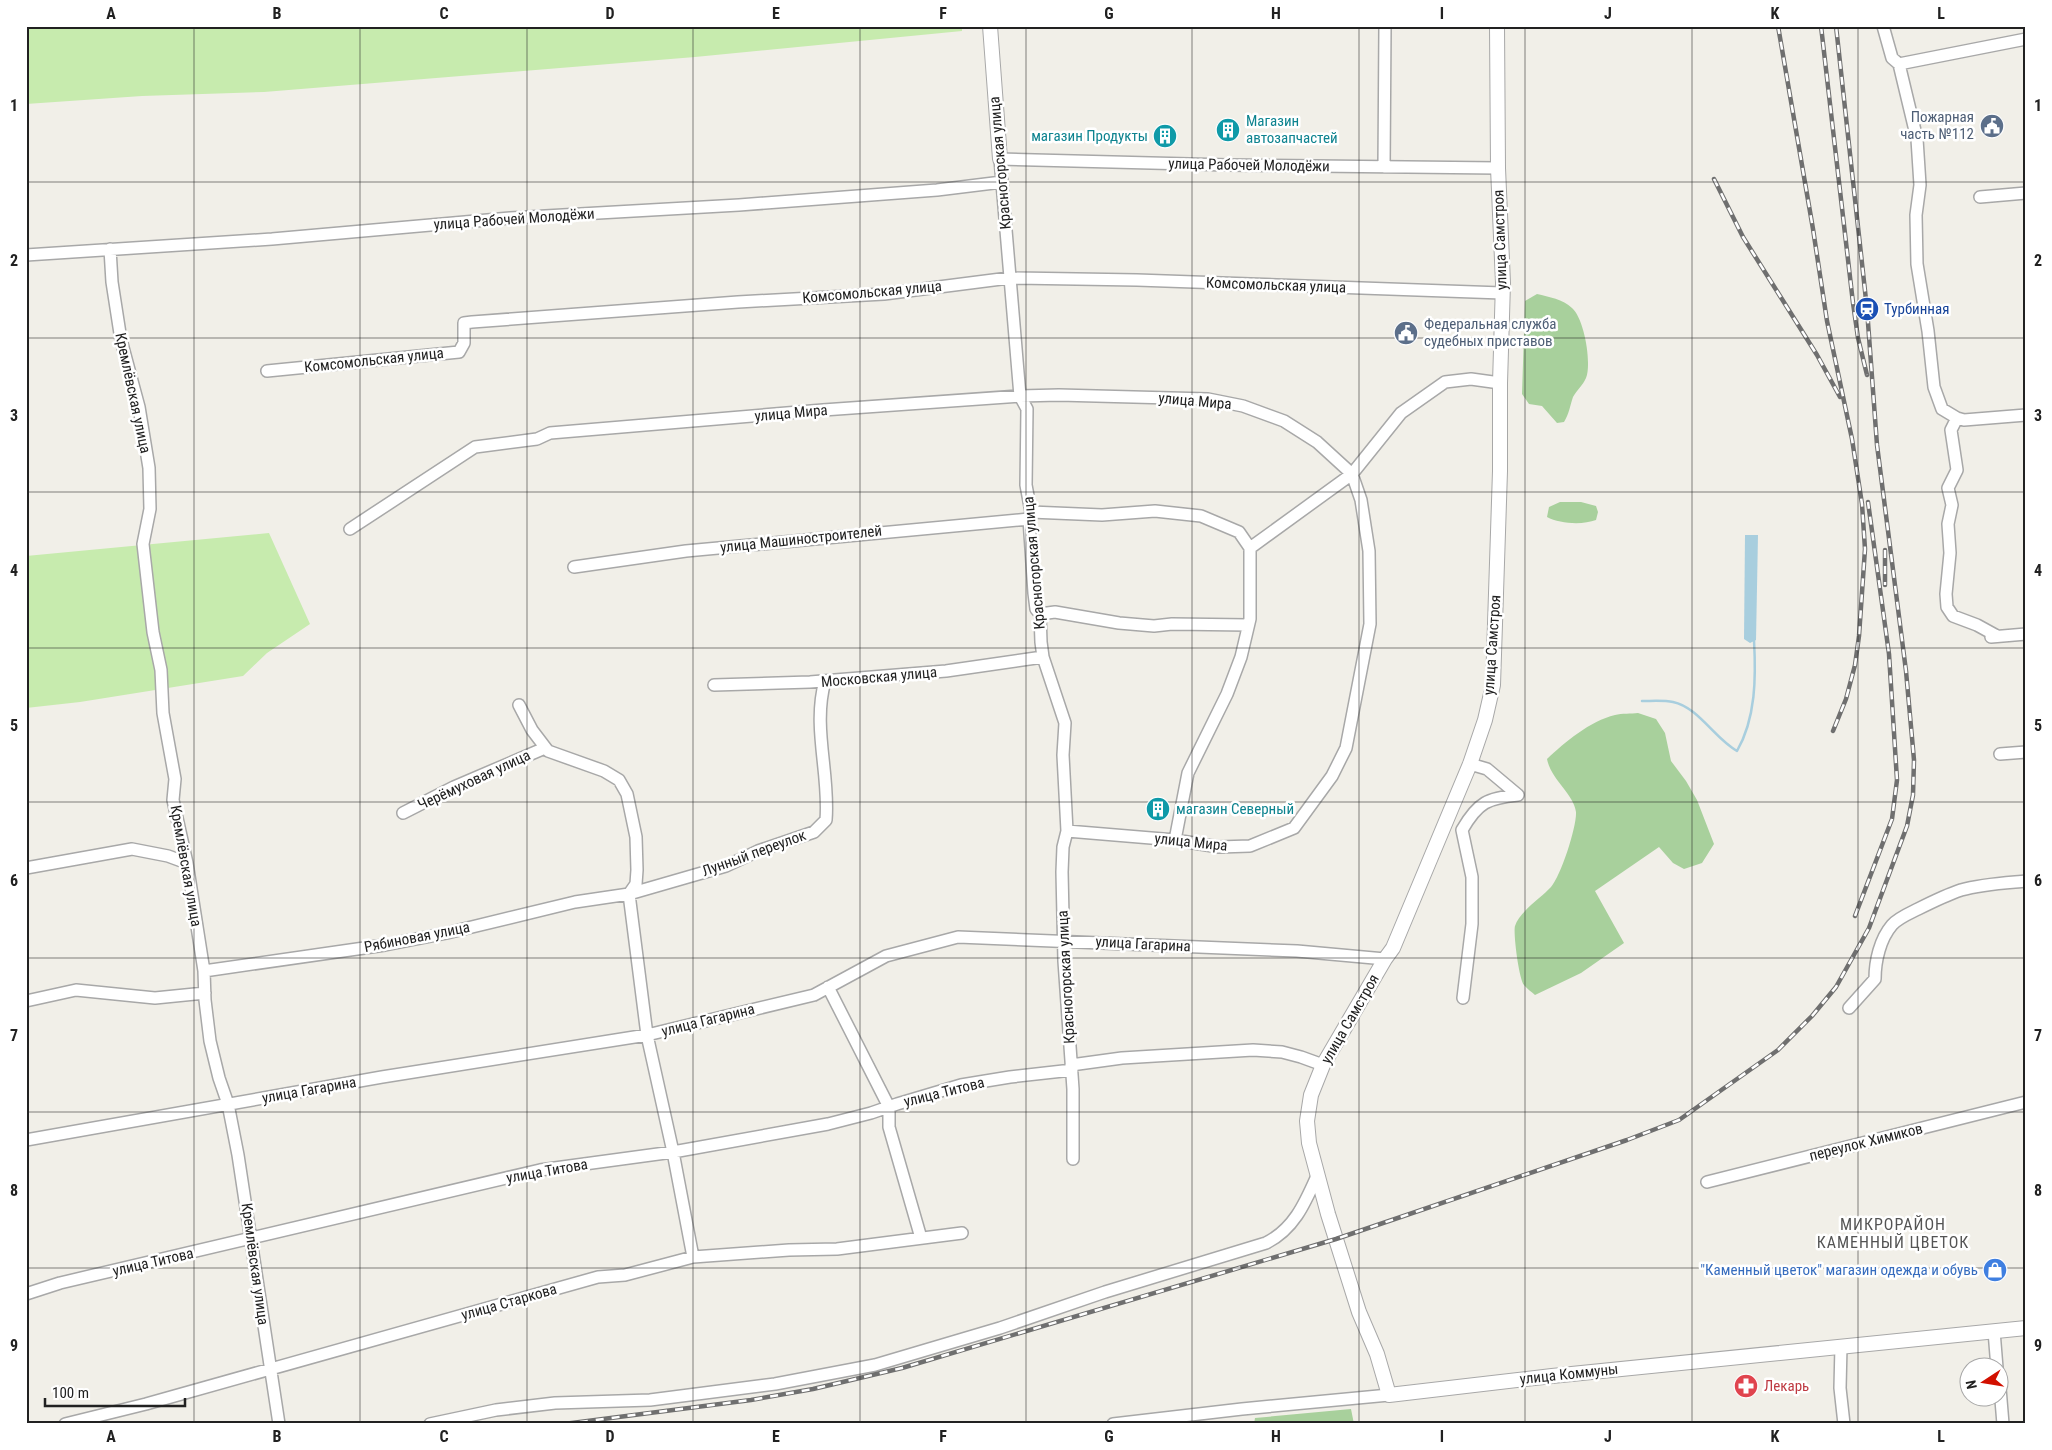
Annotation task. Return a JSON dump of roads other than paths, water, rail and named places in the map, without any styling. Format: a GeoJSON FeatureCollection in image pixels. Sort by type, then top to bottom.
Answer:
{"type":"FeatureCollection","features":[{"type":"Feature","properties":{"kind":"street","name":"Красногорская улица"},"geometry":{"type":"LineString","coordinates":[[990,26],[1020,396],[1028,409],[1026,485],[1030,516],[1034,593],[1036,609],[1040,614],[1043,657],[1065,723],[1063,755],[1067,831],[1063,846],[1062,872],[1063,940],[1072,1067],[1074,1159]]}},
{"type":"Feature","properties":{"kind":"street"},"geometry":{"type":"LineString","coordinates":[[1384,167],[1385,26]]}},
{"type":"Feature","properties":{"kind":"street","name":"улица Самстроя"},"geometry":{"type":"LineString","coordinates":[[1388,1395],[1377,1354],[1359,1312],[1316,1176],[1309,1143],[1307,1121],[1311,1095],[1323,1065],[1385,958],[1393,948],[1470,764],[1485,720],[1493,685],[1500,472],[1502,293],[1498,168],[1497,26]]}},
{"type":"Feature","properties":{"kind":"street"},"geometry":{"type":"LineString","coordinates":[[1884,26],[1892,58],[1899,64],[1917,139],[1920,184],[1916,215],[1918,264],[1934,387],[1942,409],[1964,420],[2026,415]]}},
{"type":"Feature","properties":{"kind":"street"},"geometry":{"type":"LineString","coordinates":[[1899,64],[2026,39]]}},
{"type":"Feature","properties":{"kind":"street","name":"улица Рабочей Молодёжи"},"geometry":{"type":"LineString","coordinates":[[1000,159],[1228,166],[1498,168]]}},
{"type":"Feature","properties":{"kind":"street","name":"улица Рабочей Молодёжи"},"geometry":{"type":"LineString","coordinates":[[26,255],[272,239],[510,218],[739,205],[937,190],[1002,182]]}},
{"type":"Feature","properties":{"kind":"street"},"geometry":{"type":"LineString","coordinates":[[1980,197],[2026,193]]}},
{"type":"Feature","properties":{"kind":"street","name":"Кремлёвская улица"},"geometry":{"type":"LineString","coordinates":[[110,249],[112,282],[121,340],[139,407],[149,468],[150,509],[143,544],[147,590],[161,670],[163,713],[176,779],[173,800],[187,863],[204,971],[210,1041],[219,1078],[228,1104],[252,1239],[279,1424]]}},
{"type":"Feature","properties":{"kind":"street","name":"Комсомольская улица"},"geometry":{"type":"LineString","coordinates":[[267,370],[458,352],[464,343],[464,323],[472,322],[738,302],[884,294],[1009,278],[1137,280],[1502,293]]}},
{"type":"Feature","properties":{"kind":"street"},"geometry":{"type":"LineString","coordinates":[[1174,840],[1188,773],[1227,694],[1241,657],[1248,625],[1250,548],[1352,474],[1401,413],[1445,382],[1470,379],[1500,383]]}},
{"type":"Feature","properties":{"kind":"street","name":"улица Мира"},"geometry":{"type":"LineString","coordinates":[[350,530],[475,447],[537,439],[550,433],[1020,396],[1059,395],[1208,399],[1243,406],[1284,421],[1317,442],[1352,474],[1361,500],[1369,551],[1370,624],[1346,748],[1336,769],[1294,828],[1250,846],[1219,847],[1174,840],[1067,831]]}},
{"type":"Feature","properties":{"kind":"street"},"geometry":{"type":"LineString","coordinates":[[1957,418],[1951,430],[1957,470],[1948,488],[1952,505],[1948,524],[1950,553],[1946,594],[1947,607],[1953,616],[1977,625],[1994,637],[2026,634]]}},
{"type":"Feature","properties":{"kind":"street","name":"улица Машиностроителей"},"geometry":{"type":"LineString","coordinates":[[574,566],[686,551],[1030,516],[1102,515],[1155,510],[1200,516],[1239,532],[1250,548]]}},
{"type":"Feature","properties":{"kind":"street"},"geometry":{"type":"LineString","coordinates":[[1040,614],[1055,612],[1119,623],[1154,626],[1172,624],[1248,625]]}},
{"type":"Feature","properties":{"kind":"street","name":"Московская улица"},"geometry":{"type":"LineString","coordinates":[[714,685],[825,681],[946,671],[1043,657]]}},
{"type":"Feature","properties":{"kind":"street","name":"Лунный переулок"},"geometry":{"type":"LineString","coordinates":[[629,894],[726,866],[758,851],[814,832],[826,820],[828,804],[820,715],[820,699],[825,681]]}},
{"type":"Feature","properties":{"kind":"street"},"geometry":{"type":"LineString","coordinates":[[519,705],[532,730],[548,751],[604,771],[619,780],[627,794],[636,837],[637,870],[636,884],[629,894],[647,1035],[674,1152],[693,1257]]}},
{"type":"Feature","properties":{"kind":"street","name":"Черёмуховая улица"},"geometry":{"type":"LineString","coordinates":[[403,813],[454,787],[545,748]]}},
{"type":"Feature","properties":{"kind":"street"},"geometry":{"type":"LineString","coordinates":[[2000,754],[2026,752]]}},
{"type":"Feature","properties":{"kind":"street"},"geometry":{"type":"LineString","coordinates":[[1463,998],[1472,924],[1472,878],[1462,830],[1470,816],[1488,800],[1518,795],[1487,769],[1470,764]]}},
{"type":"Feature","properties":{"kind":"street"},"geometry":{"type":"LineString","coordinates":[[26,868],[132,848],[168,856],[187,863]]}},
{"type":"Feature","properties":{"kind":"street"},"geometry":{"type":"LineString","coordinates":[[1849,1008],[1876,979],[1875,968],[1879,951],[1883,938],[1892,924],[1924,906],[1960,890],[1984,885],[2026,881]]}},
{"type":"Feature","properties":{"kind":"street","name":"Рябиновая улица"},"geometry":{"type":"LineString","coordinates":[[204,971],[385,945],[447,933],[575,902],[629,894]]}},
{"type":"Feature","properties":{"kind":"street","name":"улица Гагарина"},"geometry":{"type":"LineString","coordinates":[[26,1140],[382,1077],[647,1035],[814,995],[886,956],[958,937],[1297,951],[1385,958]]}},
{"type":"Feature","properties":{"kind":"street"},"geometry":{"type":"LineString","coordinates":[[828,987],[889,1106],[889,1128],[921,1238]]}},
{"type":"Feature","properties":{"kind":"street"},"geometry":{"type":"LineString","coordinates":[[26,1001],[76,990],[156,998],[205,993]]}},
{"type":"Feature","properties":{"kind":"street","name":"улица Титова"},"geometry":{"type":"LineString","coordinates":[[26,1294],[60,1283],[540,1170],[674,1152],[828,1124],[961,1085],[1122,1058],[1253,1050],[1282,1052],[1323,1065]]}},
{"type":"Feature","properties":{"kind":"street","name":"переулок Химиков"},"geometry":{"type":"LineString","coordinates":[[1706,1182],[2026,1102]]}},
{"type":"Feature","properties":{"kind":"street"},"geometry":{"type":"LineString","coordinates":[[430,1424],[496,1410],[555,1404],[650,1400],[775,1384],[875,1365],[1000,1328],[1105,1292],[1266,1243],[1277,1238],[1302,1210],[1316,1176]]}},
{"type":"Feature","properties":{"kind":"street","name":"улица Старкова"},"geometry":{"type":"LineString","coordinates":[[65,1424],[146,1404],[598,1277],[625,1275],[693,1257],[789,1250],[836,1249],[962,1233]]}},
{"type":"Feature","properties":{"kind":"street","name":"улица Коммуны"},"geometry":{"type":"LineString","coordinates":[[1112,1424],[2026,1328]]}},
{"type":"Feature","properties":{"kind":"street"},"geometry":{"type":"LineString","coordinates":[[1994,1331],[1997,1358]]}},
{"type":"Feature","properties":{"kind":"street"},"geometry":{"type":"LineString","coordinates":[[1841,1346],[1840,1388],[1844,1424]]}},
{"type":"Feature","properties":{"kind":"street"},"geometry":{"type":"LineString","coordinates":[[2002,1408],[2003,1424]]}},
{"type":"Feature","properties":{"kind":"water"},"geometry":{"type":"Polygon","coordinates":[[[1745,535],[1758,535],[1756,640],[1750,643],[1744,639],[1745,535]]]}},
{"type":"Feature","properties":{"kind":"waterway"},"geometry":{"type":"LineString","coordinates":[[1642,701],[1666,701],[1682,705],[1737,751],[1748,725],[1751,711],[1755,683],[1754,640]]}},
{"type":"Feature","properties":{"kind":"railway"},"geometry":{"type":"LineString","coordinates":[[1778,26],[1827,321],[1852,439],[1862,504],[1865,549],[1859,636],[1855,665],[1846,699],[1833,731]]}},
{"type":"Feature","properties":{"kind":"railway"},"geometry":{"type":"LineString","coordinates":[[1821,26],[1853,303],[1858,338],[1867,375]]}},
{"type":"Feature","properties":{"kind":"railway"},"geometry":{"type":"LineString","coordinates":[[564,1424],[751,1400],[813,1389],[902,1368],[1336,1239],[1627,1140],[1679,1120],[1778,1050],[1812,1016],[1836,987],[1869,928],[1907,826],[1913,795],[1914,760],[1906,671],[1877,445],[1867,309],[1836,26]]}},
{"type":"Feature","properties":{"kind":"railway"},"geometry":{"type":"LineString","coordinates":[[1714,179],[1743,237],[1817,355],[1840,397]]}},
{"type":"Feature","properties":{"kind":"railway"},"geometry":{"type":"LineString","coordinates":[[1855,916],[1892,819],[1897,780],[1889,654],[1868,502]]}},
{"type":"Feature","properties":{"kind":"railway"},"geometry":{"type":"LineString","coordinates":[[1885,550],[1885,585]]}},
{"type":"Feature","properties":{"kind":"place","name":"Пожарная часть №112"},"geometry":{"type":"Point","coordinates":[1992,126]}},
{"type":"Feature","properties":{"kind":"place","name":"Магазин автозапчастей"},"geometry":{"type":"Point","coordinates":[1228,130]}},
{"type":"Feature","properties":{"kind":"place","name":"магазин Продукты"},"geometry":{"type":"Point","coordinates":[1165,136]}},
{"type":"Feature","properties":{"kind":"place","name":"Турбинная"},"geometry":{"type":"Point","coordinates":[1867,309]}},
{"type":"Feature","properties":{"kind":"place","name":"Федеральная служба судебных приставов"},"geometry":{"type":"Point","coordinates":[1406,333]}},
{"type":"Feature","properties":{"kind":"place","name":"магазин Северный"},"geometry":{"type":"Point","coordinates":[1158,809]}},
{"type":"Feature","properties":{"kind":"place","name":"\"Каменный цветок\" магазин одежда и обувь"},"geometry":{"type":"Point","coordinates":[1995,1270]}},
{"type":"Feature","properties":{"kind":"place","name":"Лекарь"},"geometry":{"type":"Point","coordinates":[1746,1386]}},
{"type":"Feature","properties":{"kind":"district","name":"МИКРОРАЙОН КАМЕННЫЙ ЦВЕТОК"},"geometry":{"type":"Point","coordinates":[1893,1233]}}]}
